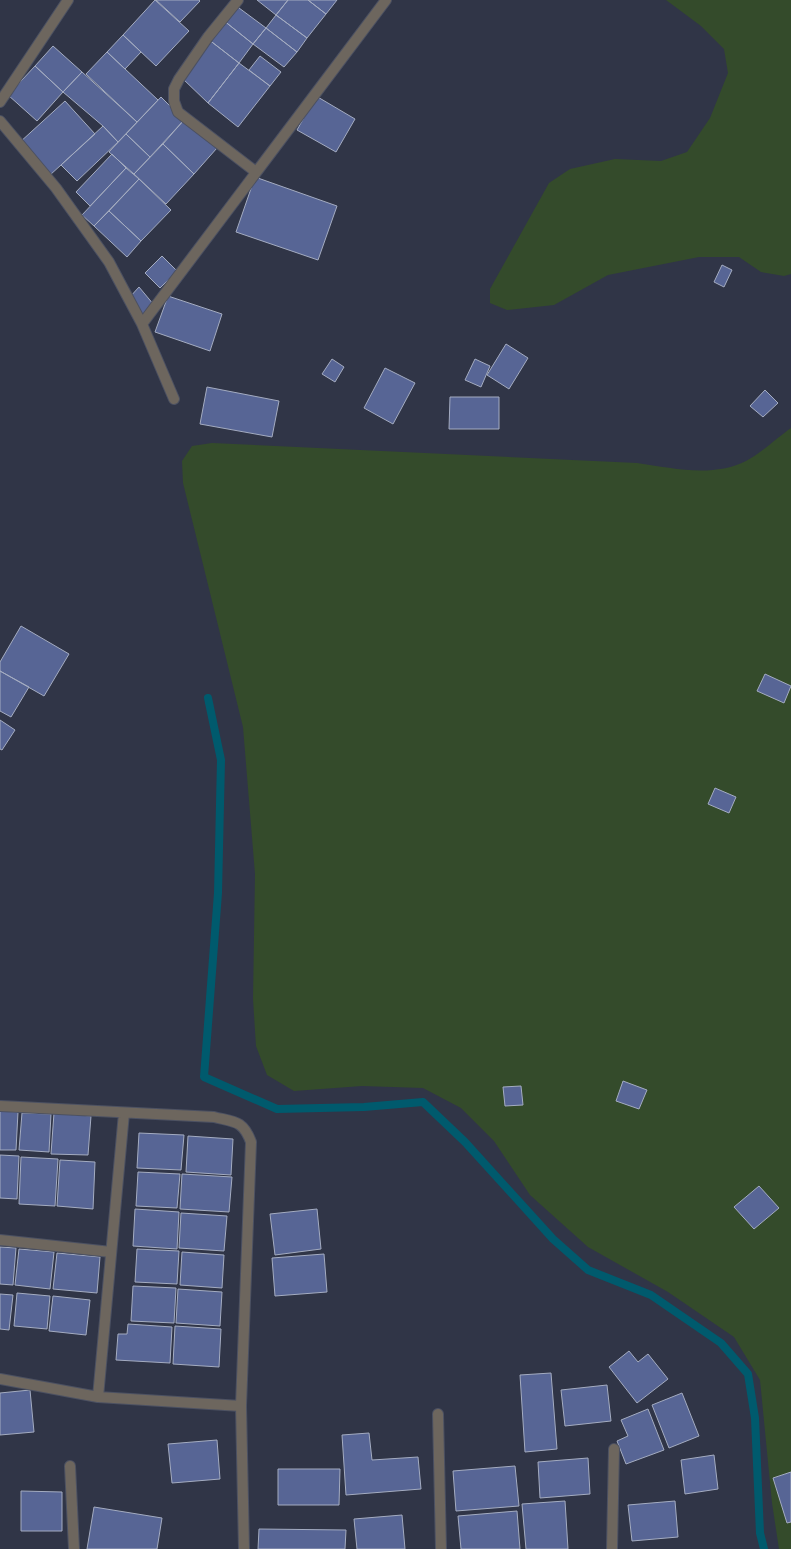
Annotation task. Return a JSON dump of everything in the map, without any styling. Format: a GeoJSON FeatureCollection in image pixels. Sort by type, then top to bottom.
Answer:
{"type":"FeatureCollection","features":[{"type":"Feature","properties":{"kind":"street"},"geometry":{"type":"LineString","coordinates":[[0,102],[68,0]]}},
{"type":"Feature","properties":{"kind":"street"},"geometry":{"type":"LineString","coordinates":[[238,0],[208,38],[179,79],[174,89],[174,101],[178,112],[256,172]]}},
{"type":"Feature","properties":{"kind":"street"},"geometry":{"type":"LineString","coordinates":[[142,324],[386,0]]}},
{"type":"Feature","properties":{"kind":"street"},"geometry":{"type":"LineString","coordinates":[[0,121],[56,188],[109,262],[142,324],[174,399]]}},
{"type":"Feature","properties":{"kind":"street"},"geometry":{"type":"LineString","coordinates":[[0,1106],[214,1117],[240,1124],[247,1131],[252,1142],[242,1406],[244,1549]]}},
{"type":"Feature","properties":{"kind":"street"},"geometry":{"type":"LineString","coordinates":[[98,1397],[124,1113]]}},
{"type":"Feature","properties":{"kind":"street"},"geometry":{"type":"LineString","coordinates":[[0,1240],[111,1252]]}},
{"type":"Feature","properties":{"kind":"street"},"geometry":{"type":"LineString","coordinates":[[0,1379],[98,1397],[242,1406]]}},
{"type":"Feature","properties":{"kind":"street"},"geometry":{"type":"LineString","coordinates":[[438,1414],[442,1549]]}},
{"type":"Feature","properties":{"kind":"street"},"geometry":{"type":"LineString","coordinates":[[612,1549],[614,1449]]}},
{"type":"Feature","properties":{"kind":"street"},"geometry":{"type":"LineString","coordinates":[[70,1466],[74,1549]]}},
{"type":"Feature","properties":{"kind":"green space"},"geometry":{"type":"Polygon","coordinates":[[[666,0],[791,0],[791,274],[784,276],[761,272],[739,257],[699,257],[608,275],[554,305],[507,310],[490,303],[490,289],[549,183],[570,169],[615,159],[661,161],[687,152],[710,118],[728,73],[724,49],[701,26],[666,0]]]}},
{"type":"Feature","properties":{"kind":"green space"},"geometry":{"type":"Polygon","coordinates":[[[791,428],[791,1549],[779,1549],[772,1503],[760,1380],[734,1337],[668,1292],[588,1247],[530,1195],[494,1141],[461,1108],[423,1088],[362,1086],[294,1091],[267,1075],[256,1046],[253,999],[255,874],[243,727],[183,483],[182,461],[192,446],[212,443],[637,463],[678,469],[706,470],[720,469],[746,461],[791,428]]]}},
{"type":"Feature","properties":{"kind":"building"},"geometry":{"type":"Polygon","coordinates":[[[155,0],[189,31],[156,66],[123,35],[155,0]]]}},
{"type":"Feature","properties":{"kind":"building"},"geometry":{"type":"Polygon","coordinates":[[[156,0],[199,0],[200,1],[180,22],[156,0]]]}},
{"type":"Feature","properties":{"kind":"building"},"geometry":{"type":"Polygon","coordinates":[[[257,0],[288,0],[276,15],[257,0]]]}},
{"type":"Feature","properties":{"kind":"building"},"geometry":{"type":"Polygon","coordinates":[[[288,0],[308,0],[326,14],[307,38],[276,15],[288,0]]]}},
{"type":"Feature","properties":{"kind":"building"},"geometry":{"type":"Polygon","coordinates":[[[308,0],[337,0],[326,14],[308,0]]]}},
{"type":"Feature","properties":{"kind":"building"},"geometry":{"type":"Polygon","coordinates":[[[235,5],[266,28],[253,44],[223,20],[235,5]]]}},
{"type":"Feature","properties":{"kind":"building"},"geometry":{"type":"Polygon","coordinates":[[[276,15],[307,38],[297,52],[266,28],[276,15]]]}},
{"type":"Feature","properties":{"kind":"building"},"geometry":{"type":"Polygon","coordinates":[[[223,20],[253,44],[239,63],[208,39],[223,20]]]}},
{"type":"Feature","properties":{"kind":"building"},"geometry":{"type":"Polygon","coordinates":[[[266,28],[297,52],[284,67],[253,44],[266,28]]]}},
{"type":"Feature","properties":{"kind":"building"},"geometry":{"type":"Polygon","coordinates":[[[123,35],[141,52],[125,69],[107,52],[123,35]]]}},
{"type":"Feature","properties":{"kind":"building"},"geometry":{"type":"Polygon","coordinates":[[[208,39],[239,63],[208,103],[182,78],[208,39]]]}},
{"type":"Feature","properties":{"kind":"building"},"geometry":{"type":"Polygon","coordinates":[[[53,46],[82,72],[63,92],[35,66],[53,46]]]}},
{"type":"Feature","properties":{"kind":"building"},"geometry":{"type":"Polygon","coordinates":[[[107,52],[158,100],[137,122],[86,74],[107,52]]]}},
{"type":"Feature","properties":{"kind":"building"},"geometry":{"type":"Polygon","coordinates":[[[260,56],[281,72],[270,86],[249,70],[260,56]]]}},
{"type":"Feature","properties":{"kind":"building"},"geometry":{"type":"Polygon","coordinates":[[[239,63],[270,86],[238,127],[208,103],[239,63]]]}},
{"type":"Feature","properties":{"kind":"building"},"geometry":{"type":"Polygon","coordinates":[[[35,66],[63,92],[37,121],[8,95],[35,66]]]}},
{"type":"Feature","properties":{"kind":"building"},"geometry":{"type":"Polygon","coordinates":[[[82,72],[137,122],[118,142],[103,126],[63,92],[82,72]]]}},
{"type":"Feature","properties":{"kind":"building"},"geometry":{"type":"Polygon","coordinates":[[[316,96],[355,119],[336,152],[297,130],[316,96]]]}},
{"type":"Feature","properties":{"kind":"building"},"geometry":{"type":"Polygon","coordinates":[[[161,97],[184,120],[150,157],[126,134],[161,97]]]}},
{"type":"Feature","properties":{"kind":"building"},"geometry":{"type":"Polygon","coordinates":[[[65,101],[95,134],[50,175],[19,143],[65,101]]]}},
{"type":"Feature","properties":{"kind":"building"},"geometry":{"type":"Polygon","coordinates":[[[184,120],[217,148],[194,174],[163,144],[184,120]]]}},
{"type":"Feature","properties":{"kind":"building"},"geometry":{"type":"Polygon","coordinates":[[[103,126],[118,142],[77,181],[61,165],[103,126]]]}},
{"type":"Feature","properties":{"kind":"building"},"geometry":{"type":"Polygon","coordinates":[[[126,134],[150,157],[134,174],[109,152],[126,134]]]}},
{"type":"Feature","properties":{"kind":"building"},"geometry":{"type":"Polygon","coordinates":[[[163,144],[194,174],[166,204],[134,174],[163,144]]]}},
{"type":"Feature","properties":{"kind":"building"},"geometry":{"type":"Polygon","coordinates":[[[112,154],[126,168],[90,206],[76,192],[112,154]]]}},
{"type":"Feature","properties":{"kind":"building"},"geometry":{"type":"Polygon","coordinates":[[[126,168],[139,179],[94,226],[82,215],[126,168]]]}},
{"type":"Feature","properties":{"kind":"building"},"geometry":{"type":"Polygon","coordinates":[[[255,177],[337,206],[318,260],[236,232],[255,177]]]}},
{"type":"Feature","properties":{"kind":"building"},"geometry":{"type":"Polygon","coordinates":[[[139,179],[171,210],[141,241],[109,211],[139,179]]]}},
{"type":"Feature","properties":{"kind":"building"},"geometry":{"type":"Polygon","coordinates":[[[109,211],[141,241],[127,257],[94,226],[109,211]]]}},
{"type":"Feature","properties":{"kind":"building"},"geometry":{"type":"Polygon","coordinates":[[[162,256],[177,271],[160,288],[145,273],[162,256]]]}},
{"type":"Feature","properties":{"kind":"building"},"geometry":{"type":"Polygon","coordinates":[[[722,265],[732,270],[724,287],[714,282],[722,265]]]}},
{"type":"Feature","properties":{"kind":"building"},"geometry":{"type":"Polygon","coordinates":[[[139,287],[154,305],[142,318],[129,298],[139,287]]]}},
{"type":"Feature","properties":{"kind":"building"},"geometry":{"type":"Polygon","coordinates":[[[168,296],[222,314],[210,351],[155,332],[168,296]]]}},
{"type":"Feature","properties":{"kind":"building"},"geometry":{"type":"Polygon","coordinates":[[[506,344],[528,358],[509,389],[487,375],[506,344]]]}},
{"type":"Feature","properties":{"kind":"building"},"geometry":{"type":"Polygon","coordinates":[[[332,359],[344,367],[335,382],[322,374],[332,359]]]}},
{"type":"Feature","properties":{"kind":"building"},"geometry":{"type":"Polygon","coordinates":[[[475,359],[490,366],[481,387],[465,380],[475,359]]]}},
{"type":"Feature","properties":{"kind":"building"},"geometry":{"type":"Polygon","coordinates":[[[385,368],[415,383],[393,424],[364,408],[385,368]]]}},
{"type":"Feature","properties":{"kind":"building"},"geometry":{"type":"Polygon","coordinates":[[[207,387],[279,401],[272,437],[200,424],[207,387]]]}},
{"type":"Feature","properties":{"kind":"building"},"geometry":{"type":"Polygon","coordinates":[[[765,390],[778,403],[763,417],[750,406],[765,390]]]}},
{"type":"Feature","properties":{"kind":"building"},"geometry":{"type":"Polygon","coordinates":[[[450,397],[499,397],[499,429],[449,429],[450,397]]]}},
{"type":"Feature","properties":{"kind":"building"},"geometry":{"type":"Polygon","coordinates":[[[21,626],[69,654],[44,696],[0,671],[0,662],[21,626]]]}},
{"type":"Feature","properties":{"kind":"building"},"geometry":{"type":"Polygon","coordinates":[[[0,671],[29,687],[11,717],[0,711],[0,671]]]}},
{"type":"Feature","properties":{"kind":"building"},"geometry":{"type":"Polygon","coordinates":[[[765,674],[791,686],[784,703],[757,691],[765,674]]]}},
{"type":"Feature","properties":{"kind":"building"},"geometry":{"type":"Polygon","coordinates":[[[0,720],[15,730],[2,750],[0,749],[0,720]]]}},
{"type":"Feature","properties":{"kind":"building"},"geometry":{"type":"Polygon","coordinates":[[[715,788],[736,797],[729,813],[708,804],[715,788]]]}},
{"type":"Feature","properties":{"kind":"building"},"geometry":{"type":"Polygon","coordinates":[[[623,1081],[647,1090],[639,1109],[616,1101],[623,1081]]]}},
{"type":"Feature","properties":{"kind":"building"},"geometry":{"type":"Polygon","coordinates":[[[521,1086],[523,1105],[505,1106],[503,1087],[521,1086]]]}},
{"type":"Feature","properties":{"kind":"building"},"geometry":{"type":"Polygon","coordinates":[[[0,1111],[18,1112],[16,1150],[0,1150],[0,1111]]]}},
{"type":"Feature","properties":{"kind":"building"},"geometry":{"type":"Polygon","coordinates":[[[22,1113],[51,1114],[49,1152],[19,1150],[22,1113]]]}},
{"type":"Feature","properties":{"kind":"building"},"geometry":{"type":"Polygon","coordinates":[[[54,1113],[91,1116],[88,1155],[51,1154],[54,1113]]]}},
{"type":"Feature","properties":{"kind":"building"},"geometry":{"type":"Polygon","coordinates":[[[139,1133],[184,1135],[181,1170],[137,1168],[139,1133]]]}},
{"type":"Feature","properties":{"kind":"building"},"geometry":{"type":"Polygon","coordinates":[[[188,1136],[233,1139],[231,1175],[186,1172],[188,1136]]]}},
{"type":"Feature","properties":{"kind":"building"},"geometry":{"type":"Polygon","coordinates":[[[0,1155],[19,1156],[17,1199],[0,1198],[0,1155]]]}},
{"type":"Feature","properties":{"kind":"building"},"geometry":{"type":"Polygon","coordinates":[[[21,1157],[58,1159],[55,1206],[19,1204],[21,1157]]]}},
{"type":"Feature","properties":{"kind":"building"},"geometry":{"type":"Polygon","coordinates":[[[60,1160],[95,1162],[93,1209],[57,1206],[60,1160]]]}},
{"type":"Feature","properties":{"kind":"building"},"geometry":{"type":"Polygon","coordinates":[[[138,1172],[180,1174],[177,1208],[136,1206],[138,1172]]]}},
{"type":"Feature","properties":{"kind":"building"},"geometry":{"type":"Polygon","coordinates":[[[182,1174],[232,1177],[229,1212],[180,1209],[182,1174]]]}},
{"type":"Feature","properties":{"kind":"building"},"geometry":{"type":"Polygon","coordinates":[[[759,1186],[779,1208],[754,1229],[734,1207],[759,1186]]]}},
{"type":"Feature","properties":{"kind":"building"},"geometry":{"type":"Polygon","coordinates":[[[135,1209],[179,1212],[177,1249],[133,1246],[135,1209]]]}},
{"type":"Feature","properties":{"kind":"building"},"geometry":{"type":"Polygon","coordinates":[[[317,1209],[321,1249],[275,1255],[270,1214],[317,1209]]]}},
{"type":"Feature","properties":{"kind":"building"},"geometry":{"type":"Polygon","coordinates":[[[181,1213],[227,1216],[224,1251],[179,1248],[181,1213]]]}},
{"type":"Feature","properties":{"kind":"building"},"geometry":{"type":"Polygon","coordinates":[[[0,1247],[16,1248],[13,1285],[0,1284],[0,1247]]]}},
{"type":"Feature","properties":{"kind":"building"},"geometry":{"type":"Polygon","coordinates":[[[19,1249],[54,1252],[50,1289],[15,1285],[19,1249]]]}},
{"type":"Feature","properties":{"kind":"building"},"geometry":{"type":"Polygon","coordinates":[[[137,1249],[179,1251],[177,1284],[135,1282],[137,1249]]]}},
{"type":"Feature","properties":{"kind":"building"},"geometry":{"type":"Polygon","coordinates":[[[182,1252],[224,1255],[222,1288],[180,1285],[182,1252]]]}},
{"type":"Feature","properties":{"kind":"building"},"geometry":{"type":"Polygon","coordinates":[[[57,1253],[100,1257],[97,1293],[53,1289],[57,1253]]]}},
{"type":"Feature","properties":{"kind":"building"},"geometry":{"type":"Polygon","coordinates":[[[324,1254],[327,1292],[275,1296],[272,1258],[324,1254]]]}},
{"type":"Feature","properties":{"kind":"building"},"geometry":{"type":"Polygon","coordinates":[[[133,1286],[176,1288],[174,1323],[131,1321],[133,1286]]]}},
{"type":"Feature","properties":{"kind":"building"},"geometry":{"type":"Polygon","coordinates":[[[178,1289],[222,1292],[220,1326],[176,1323],[178,1289]]]}},
{"type":"Feature","properties":{"kind":"building"},"geometry":{"type":"Polygon","coordinates":[[[17,1293],[50,1296],[47,1329],[14,1326],[17,1293]]]}},
{"type":"Feature","properties":{"kind":"building"},"geometry":{"type":"Polygon","coordinates":[[[0,1294],[13,1295],[9,1330],[0,1329],[0,1294]]]}},
{"type":"Feature","properties":{"kind":"building"},"geometry":{"type":"Polygon","coordinates":[[[53,1296],[90,1300],[86,1335],[49,1331],[53,1296]]]}},
{"type":"Feature","properties":{"kind":"building"},"geometry":{"type":"Polygon","coordinates":[[[128,1324],[172,1327],[170,1363],[116,1360],[118,1334],[127,1334],[128,1324]]]}},
{"type":"Feature","properties":{"kind":"building"},"geometry":{"type":"Polygon","coordinates":[[[175,1326],[221,1329],[219,1367],[173,1364],[175,1326]]]}},
{"type":"Feature","properties":{"kind":"building"},"geometry":{"type":"Polygon","coordinates":[[[629,1351],[638,1362],[648,1354],[668,1379],[637,1403],[609,1367],[629,1351]]]}},
{"type":"Feature","properties":{"kind":"building"},"geometry":{"type":"Polygon","coordinates":[[[551,1373],[557,1449],[525,1452],[520,1375],[551,1373]]]}},
{"type":"Feature","properties":{"kind":"building"},"geometry":{"type":"Polygon","coordinates":[[[607,1385],[611,1421],[565,1426],[561,1390],[607,1385]]]}},
{"type":"Feature","properties":{"kind":"building"},"geometry":{"type":"Polygon","coordinates":[[[30,1390],[34,1432],[0,1435],[0,1393],[30,1390]]]}},
{"type":"Feature","properties":{"kind":"building"},"geometry":{"type":"Polygon","coordinates":[[[682,1393],[699,1436],[669,1448],[652,1405],[682,1393]]]}},
{"type":"Feature","properties":{"kind":"building"},"geometry":{"type":"Polygon","coordinates":[[[648,1409],[664,1450],[626,1464],[617,1441],[628,1436],[621,1420],[648,1409]]]}},
{"type":"Feature","properties":{"kind":"building"},"geometry":{"type":"Polygon","coordinates":[[[369,1433],[372,1460],[418,1457],[421,1489],[346,1495],[342,1435],[369,1433]]]}},
{"type":"Feature","properties":{"kind":"building"},"geometry":{"type":"Polygon","coordinates":[[[217,1440],[220,1479],[172,1483],[168,1444],[217,1440]]]}},
{"type":"Feature","properties":{"kind":"building"},"geometry":{"type":"Polygon","coordinates":[[[714,1455],[718,1489],[685,1494],[681,1460],[714,1455]]]}},
{"type":"Feature","properties":{"kind":"building"},"geometry":{"type":"Polygon","coordinates":[[[588,1458],[590,1494],[540,1498],[538,1462],[588,1458]]]}},
{"type":"Feature","properties":{"kind":"building"},"geometry":{"type":"Polygon","coordinates":[[[515,1466],[519,1506],[456,1511],[453,1471],[515,1466]]]}},
{"type":"Feature","properties":{"kind":"building"},"geometry":{"type":"Polygon","coordinates":[[[278,1469],[340,1469],[339,1505],[278,1505],[278,1469]]]}},
{"type":"Feature","properties":{"kind":"building"},"geometry":{"type":"Polygon","coordinates":[[[791,1472],[791,1522],[787,1523],[773,1478],[791,1472]]]}},
{"type":"Feature","properties":{"kind":"building"},"geometry":{"type":"Polygon","coordinates":[[[21,1491],[62,1492],[62,1531],[21,1531],[21,1491]]]}},
{"type":"Feature","properties":{"kind":"building"},"geometry":{"type":"Polygon","coordinates":[[[565,1501],[568,1549],[526,1549],[522,1504],[565,1501]]]}},
{"type":"Feature","properties":{"kind":"building"},"geometry":{"type":"Polygon","coordinates":[[[675,1501],[678,1537],[632,1541],[628,1505],[675,1501]]]}},
{"type":"Feature","properties":{"kind":"building"},"geometry":{"type":"Polygon","coordinates":[[[94,1507],[162,1518],[157,1549],[87,1549],[94,1507]]]}},
{"type":"Feature","properties":{"kind":"building"},"geometry":{"type":"Polygon","coordinates":[[[517,1511],[520,1549],[461,1549],[458,1516],[517,1511]]]}},
{"type":"Feature","properties":{"kind":"building"},"geometry":{"type":"Polygon","coordinates":[[[402,1515],[405,1549],[357,1549],[354,1519],[402,1515]]]}},
{"type":"Feature","properties":{"kind":"building"},"geometry":{"type":"Polygon","coordinates":[[[259,1529],[346,1530],[345,1549],[258,1549],[259,1529]]]}},
{"type":"Feature","properties":{"kind":"waterway"},"geometry":{"type":"LineString","coordinates":[[208,698],[221,760],[218,893],[204,1077],[277,1109],[364,1107],[423,1102],[465,1142],[553,1239],[588,1270],[651,1295],[721,1343],[748,1374],[755,1418],[760,1533],[764,1549]]}}]}
